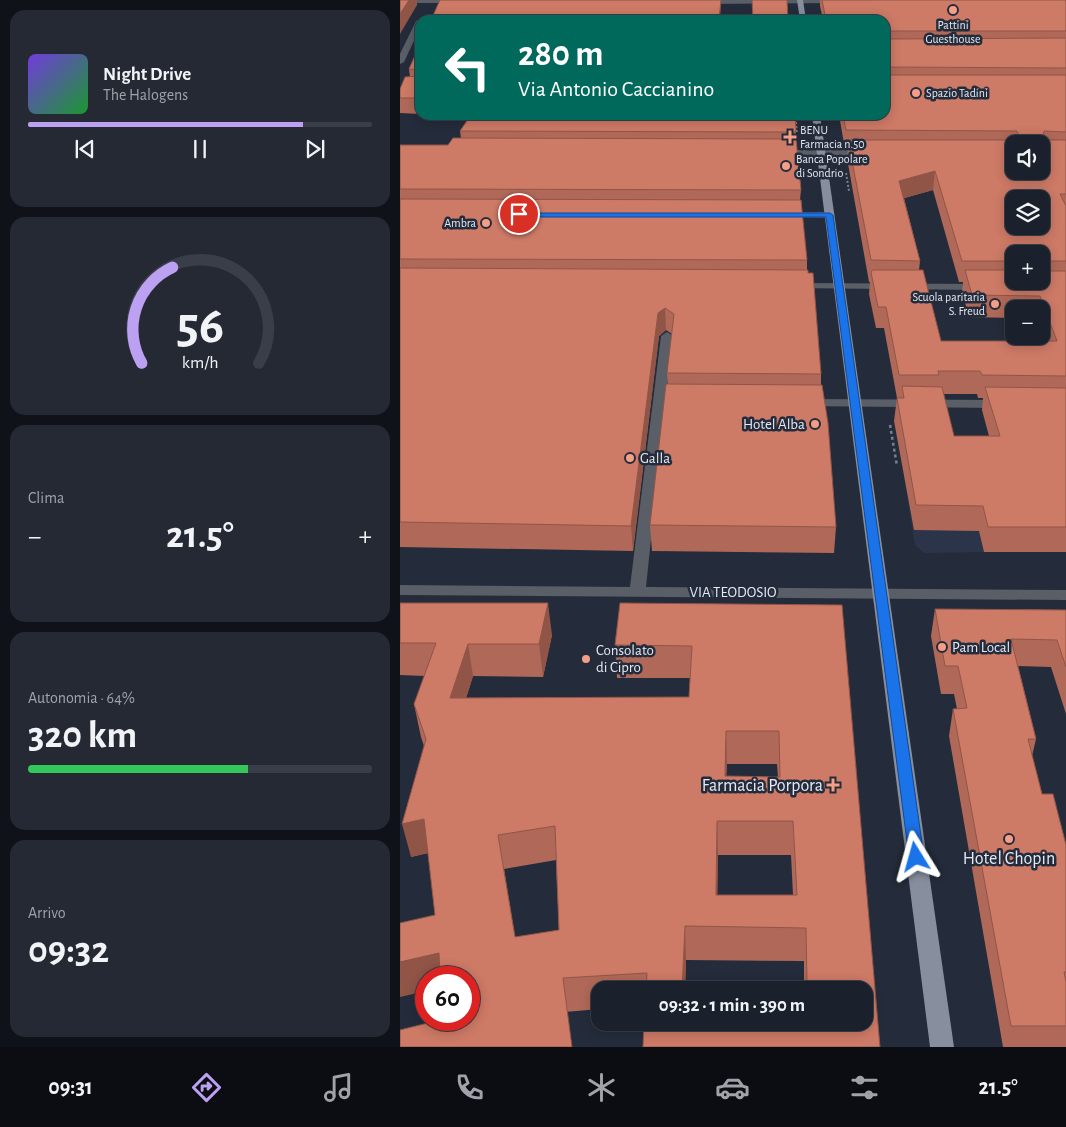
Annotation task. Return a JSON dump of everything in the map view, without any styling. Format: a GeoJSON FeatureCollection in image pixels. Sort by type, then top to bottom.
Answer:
{"type":"FeatureCollection","features":[{"type":"Feature","properties":{"kind":"main road"},"geometry":{"type":"LineString","coordinates":[[800,1],[802,15]]}},
{"type":"Feature","properties":{"kind":"main road"},"geometry":{"type":"LineString","coordinates":[[817,120],[942,1047]]}},
{"type":"Feature","properties":{"kind":"street"},"geometry":{"type":"LineString","coordinates":[[400,1],[425,11],[465,2]]}},
{"type":"Feature","properties":{"kind":"street"},"geometry":{"type":"LineString","coordinates":[[695,2],[851,2]]}},
{"type":"Feature","properties":{"kind":"street"},"geometry":{"type":"LineString","coordinates":[[400,62],[411,47],[415,37]]}},
{"type":"Feature","properties":{"kind":"street"},"geometry":{"type":"LineString","coordinates":[[769,153],[880,154]]}},
{"type":"Feature","properties":{"kind":"street"},"geometry":{"type":"LineString","coordinates":[[777,215],[830,215]]}},
{"type":"Feature","properties":{"kind":"street"},"geometry":{"type":"LineString","coordinates":[[785,286],[994,287]]}},
{"type":"Feature","properties":{"kind":"street"},"geometry":{"type":"LineString","coordinates":[[637,592],[666,336]]}},
{"type":"Feature","properties":{"kind":"street"},"geometry":{"type":"LineString","coordinates":[[659,402],[698,402]]}},
{"type":"Feature","properties":{"kind":"street"},"geometry":{"type":"LineString","coordinates":[[794,403],[1019,404]]}},
{"type":"Feature","properties":{"kind":"street","name":"VIA TEODOSIO"},"geometry":{"type":"LineString","coordinates":[[400,590],[1066,595]]}},
{"type":"Feature","properties":{"kind":"path"},"geometry":{"type":"LineString","coordinates":[[796,122],[797,136]]}},
{"type":"Feature","properties":{"kind":"path"},"geometry":{"type":"LineString","coordinates":[[846,173],[849,191]]}},
{"type":"Feature","properties":{"kind":"path"},"geometry":{"type":"LineString","coordinates":[[890,425],[897,466]]}},
{"type":"Feature","properties":{"kind":"shaded area"},"geometry":{"type":"Polygon","coordinates":[[[904,477],[967,477],[984,552],[924,553],[915,545],[904,477]]]}},
{"type":"Feature","properties":{"kind":"building"},"geometry":{"type":"Polygon","coordinates":[[[400,0],[409,0],[400,14],[400,0]]]}},
{"type":"Feature","properties":{"kind":"building"},"geometry":{"type":"Polygon","coordinates":[[[440,0],[721,0],[720,15],[433,15],[440,0]]]}},
{"type":"Feature","properties":{"kind":"building"},"geometry":{"type":"Polygon","coordinates":[[[752,0],[787,0],[788,15],[753,15],[752,0]]]}},
{"type":"Feature","properties":{"kind":"building"},"geometry":{"type":"Polygon","coordinates":[[[822,0],[1066,0],[1066,31],[890,31],[890,15],[825,15],[822,0]]]}},
{"type":"Feature","properties":{"kind":"building"},"geometry":{"type":"Polygon","coordinates":[[[1066,38],[1066,68],[890,67],[890,39],[1066,38]]]}},
{"type":"Feature","properties":{"kind":"building"},"geometry":{"type":"Polygon","coordinates":[[[415,55],[415,70],[409,69],[415,55]]]}},
{"type":"Feature","properties":{"kind":"building"},"geometry":{"type":"Polygon","coordinates":[[[890,75],[1066,75],[1066,132],[1044,131],[1043,135],[1018,135],[1017,131],[846,130],[844,120],[890,120],[890,75]]]}},
{"type":"Feature","properties":{"kind":"building"},"geometry":{"type":"Polygon","coordinates":[[[415,76],[415,98],[400,98],[400,89],[405,77],[415,76]]]}},
{"type":"Feature","properties":{"kind":"building"},"geometry":{"type":"Polygon","coordinates":[[[468,120],[795,120],[796,129],[795,132],[460,131],[468,120]]]}},
{"type":"Feature","properties":{"kind":"building"},"geometry":{"type":"Polygon","coordinates":[[[453,138],[796,139],[801,190],[400,189],[400,145],[448,145],[453,138]]]}},
{"type":"Feature","properties":{"kind":"building"},"geometry":{"type":"Polygon","coordinates":[[[848,140],[1005,140],[1005,180],[1050,180],[1050,140],[1066,140],[1066,194],[1060,194],[1066,206],[1066,261],[1050,261],[1050,245],[1005,245],[1005,261],[962,261],[935,171],[899,181],[920,261],[871,260],[848,140]]]}},
{"type":"Feature","properties":{"kind":"building"},"geometry":{"type":"Polygon","coordinates":[[[400,199],[801,200],[807,260],[400,259],[400,199]]]}},
{"type":"Feature","properties":{"kind":"building"},"geometry":{"type":"Polygon","coordinates":[[[400,268],[808,270],[808,273],[813,273],[821,374],[667,373],[674,314],[665,308],[658,313],[631,526],[400,522],[400,268]]]}},
{"type":"Feature","properties":{"kind":"building"},"geometry":{"type":"Polygon","coordinates":[[[873,270],[923,270],[941,341],[1005,341],[1005,345],[1050,345],[1050,341],[1057,341],[1050,322],[1050,300],[1042,300],[1040,296],[972,295],[965,270],[1005,270],[1005,290],[1050,290],[1050,271],[1066,271],[1066,376],[982,375],[980,371],[938,371],[939,375],[899,375],[886,307],[878,307],[871,272],[873,270]]]}},
{"type":"Feature","properties":{"kind":"building"},"geometry":{"type":"Polygon","coordinates":[[[666,384],[822,385],[828,423],[836,527],[650,525],[666,384]]]}},
{"type":"Feature","properties":{"kind":"building"},"geometry":{"type":"Polygon","coordinates":[[[902,386],[942,387],[954,436],[1000,436],[985,387],[1066,388],[1066,527],[988,527],[983,506],[916,505],[897,398],[904,398],[902,386]]]}},
{"type":"Feature","properties":{"kind":"building"},"geometry":{"type":"Polygon","coordinates":[[[400,603],[548,603],[539,644],[468,644],[450,698],[689,697],[692,646],[615,645],[620,603],[842,605],[880,1047],[643,1047],[644,1031],[873,1031],[873,981],[807,981],[806,928],[685,926],[682,981],[647,981],[647,973],[563,978],[572,1047],[400,1047],[400,1030],[415,1026],[415,1031],[480,1031],[480,966],[440,966],[439,953],[400,962],[400,923],[435,915],[424,819],[402,824],[426,739],[414,704],[436,643],[400,643],[400,603]],[[726,731],[725,776],[780,777],[779,731],[726,731]],[[717,821],[716,895],[797,895],[793,821],[717,821]],[[555,826],[498,835],[515,937],[559,930],[555,826]]]}},
{"type":"Feature","properties":{"kind":"building"},"geometry":{"type":"Polygon","coordinates":[[[935,609],[1066,610],[1066,667],[1057,640],[1011,639],[1036,739],[1028,739],[1042,794],[1053,794],[1066,845],[1066,972],[1064,972],[1066,982],[1066,1026],[1011,1026],[953,709],[967,708],[958,666],[945,666],[935,609]]]}},
{"type":"Feature","properties":{"kind":"place","name":"Pattini Guesthouse"},"geometry":{"type":"Point","coordinates":[953,10]}},
{"type":"Feature","properties":{"kind":"place","name":"Spazio Tadini"},"geometry":{"type":"Point","coordinates":[916,93]}},
{"type":"Feature","properties":{"kind":"place","name":"BENU Farmacia n.50"},"geometry":{"type":"Point","coordinates":[790,137]}},
{"type":"Feature","properties":{"kind":"place","name":"Banca Popolare di Sondrio"},"geometry":{"type":"Point","coordinates":[786,166]}},
{"type":"Feature","properties":{"kind":"place","name":"Ambra"},"geometry":{"type":"Point","coordinates":[486,223]}},
{"type":"Feature","properties":{"kind":"place","name":"Scuola paritaria S. Freud"},"geometry":{"type":"Point","coordinates":[995,304]}},
{"type":"Feature","properties":{"kind":"place","name":"Hotel Alba"},"geometry":{"type":"Point","coordinates":[815,424]}},
{"type":"Feature","properties":{"kind":"place","name":"Galla"},"geometry":{"type":"Point","coordinates":[630,458]}},
{"type":"Feature","properties":{"kind":"place","name":"Pam Local"},"geometry":{"type":"Point","coordinates":[942,647]}},
{"type":"Feature","properties":{"kind":"place","name":"Consolato di Cipro"},"geometry":{"type":"Point","coordinates":[586,659]}},
{"type":"Feature","properties":{"kind":"place","name":"Farmacia Porpora"},"geometry":{"type":"Point","coordinates":[833,785]}},
{"type":"Feature","properties":{"kind":"place","name":"Hotel Chopin"},"geometry":{"type":"Point","coordinates":[1009,839]}},
{"type":"Feature","properties":{"kind":"route"},"geometry":{"type":"LineString","coordinates":[[519,214],[830,215],[916,857]]}}]}
